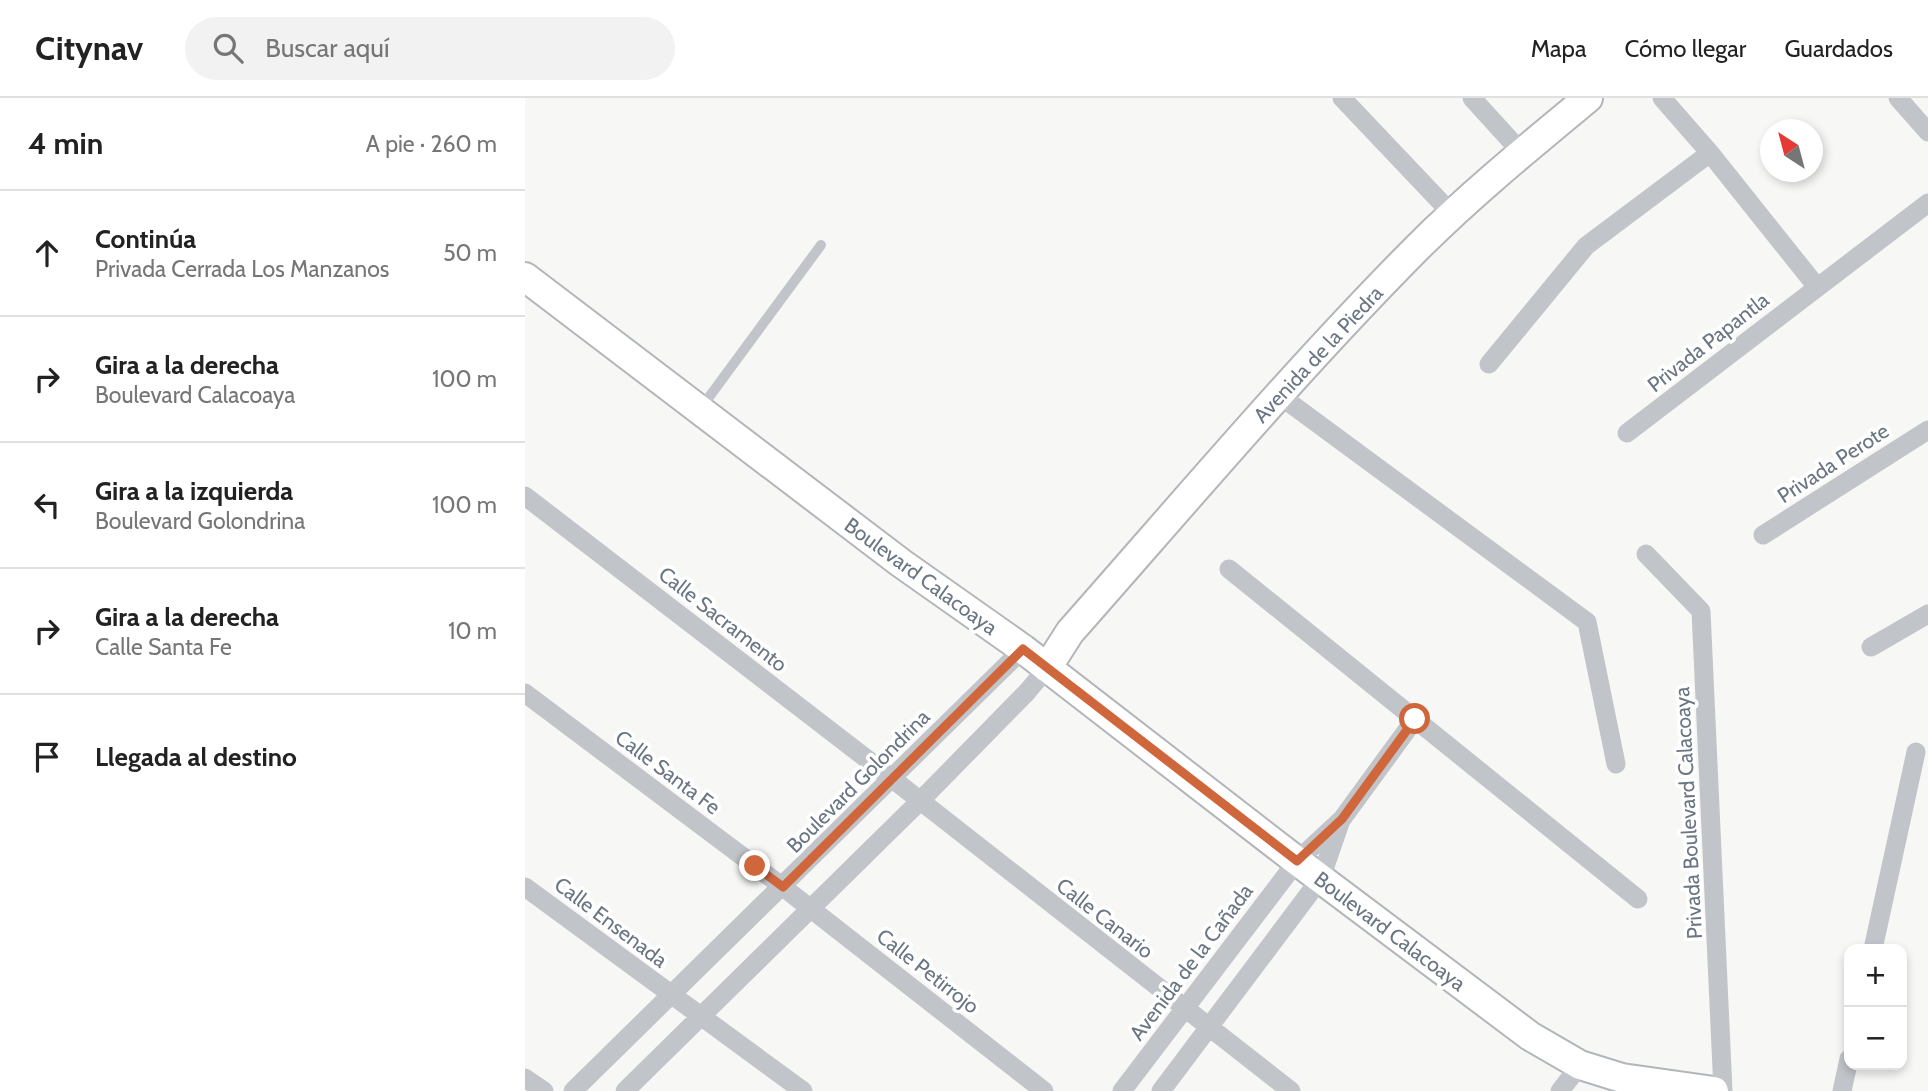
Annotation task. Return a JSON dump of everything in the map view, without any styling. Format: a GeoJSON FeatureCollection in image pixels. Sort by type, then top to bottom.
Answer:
{"type":"FeatureCollection","features":[{"type":"Feature","properties":{"kind":"street"},"geometry":{"type":"LineString","coordinates":[[1342,98],[1453,215]]}},
{"type":"Feature","properties":{"kind":"street"},"geometry":{"type":"LineString","coordinates":[[1472,98],[1522,153]]}},
{"type":"Feature","properties":{"kind":"street","name":"Avenida de la Piedra"},"geometry":{"type":"LineString","coordinates":[[1047,668],[1070,632],[1279,395],[1417,248],[1522,153],[1588,98]]}},
{"type":"Feature","properties":{"kind":"street"},"geometry":{"type":"LineString","coordinates":[[1662,98],[1710,153],[1817,287]]}},
{"type":"Feature","properties":{"kind":"street"},"geometry":{"type":"LineString","coordinates":[[1898,98],[1928,132]]}},
{"type":"Feature","properties":{"kind":"street"},"geometry":{"type":"LineString","coordinates":[[1489,364],[1586,246],[1710,153]]}},
{"type":"Feature","properties":{"kind":"street","name":"Privada Papantla"},"geometry":{"type":"LineString","coordinates":[[1627,433],[1928,203]]}},
{"type":"Feature","properties":{"kind":"street","name":"Boulevard Calacoaya"},"geometry":{"type":"LineString","coordinates":[[525,276],[698,411],[901,564],[1023,649],[1297,861],[1530,1036],[1580,1065],[1622,1078],[1714,1091]]}},
{"type":"Feature","properties":{"kind":"street"},"geometry":{"type":"LineString","coordinates":[[1279,395],[1587,622],[1616,764]]}},
{"type":"Feature","properties":{"kind":"street","name":"Privada Perote"},"geometry":{"type":"LineString","coordinates":[[1763,535],[1928,429]]}},
{"type":"Feature","properties":{"kind":"street","name":"Calle Sacramento"},"geometry":{"type":"LineString","coordinates":[[525,496],[893,779]]}},
{"type":"Feature","properties":{"kind":"street","name":"Privada Boulevard Calacoaya"},"geometry":{"type":"LineString","coordinates":[[1646,554],[1701,611],[1723,1091]]}},
{"type":"Feature","properties":{"kind":"street"},"geometry":{"type":"LineString","coordinates":[[1229,569],[1639,899]]}},
{"type":"Feature","properties":{"kind":"street"},"geometry":{"type":"LineString","coordinates":[[1871,647],[1928,614]]}},
{"type":"Feature","properties":{"kind":"street","name":"Avenida de la Piedra"},"geometry":{"type":"LineString","coordinates":[[1023,649],[1070,632]]}},
{"type":"Feature","properties":{"kind":"street","name":"Boulevard Golondrina"},"geometry":{"type":"LineString","coordinates":[[573,1091],[1023,649]]}},
{"type":"Feature","properties":{"kind":"street"},"geometry":{"type":"LineString","coordinates":[[625,1091],[919,801],[1027,692],[1047,668]]}},
{"type":"Feature","properties":{"kind":"street","name":"Calle Santa Fe"},"geometry":{"type":"LineString","coordinates":[[525,692],[783,887]]}},
{"type":"Feature","properties":{"kind":"street"},"geometry":{"type":"LineString","coordinates":[[1161,1091],[1321,878],[1342,819],[1415,719]]}},
{"type":"Feature","properties":{"kind":"street"},"geometry":{"type":"LineString","coordinates":[[1874,944],[1916,752]]}},
{"type":"Feature","properties":{"kind":"street","name":"Calle Canario"},"geometry":{"type":"LineString","coordinates":[[893,779],[1291,1091]]}},
{"type":"Feature","properties":{"kind":"street","name":"Avenida de la Cañada"},"geometry":{"type":"LineString","coordinates":[[1122,1091],[1297,861],[1342,819]]}},
{"type":"Feature","properties":{"kind":"street","name":"Calle Ensenada"},"geometry":{"type":"LineString","coordinates":[[525,887],[803,1091]]}},
{"type":"Feature","properties":{"kind":"street","name":"Calle Petirrojo"},"geometry":{"type":"LineString","coordinates":[[783,887],[1044,1091]]}},
{"type":"Feature","properties":{"kind":"street"},"geometry":{"type":"LineString","coordinates":[[1560,1091],[1580,1065]]}},
{"type":"Feature","properties":{"kind":"street"},"geometry":{"type":"LineString","coordinates":[[1842,1091],[1847,1070]]}},
{"type":"Feature","properties":{"kind":"street"},"geometry":{"type":"LineString","coordinates":[[525,1078],[544,1091]]}},
{"type":"Feature","properties":{"kind":"lane"},"geometry":{"type":"LineString","coordinates":[[698,411],[821,245]]}},
{"type":"Feature","properties":{"kind":"route"},"geometry":{"type":"LineString","coordinates":[[755,866],[783,887],[1023,649],[1297,861],[1342,819],[1415,719]]}}]}
